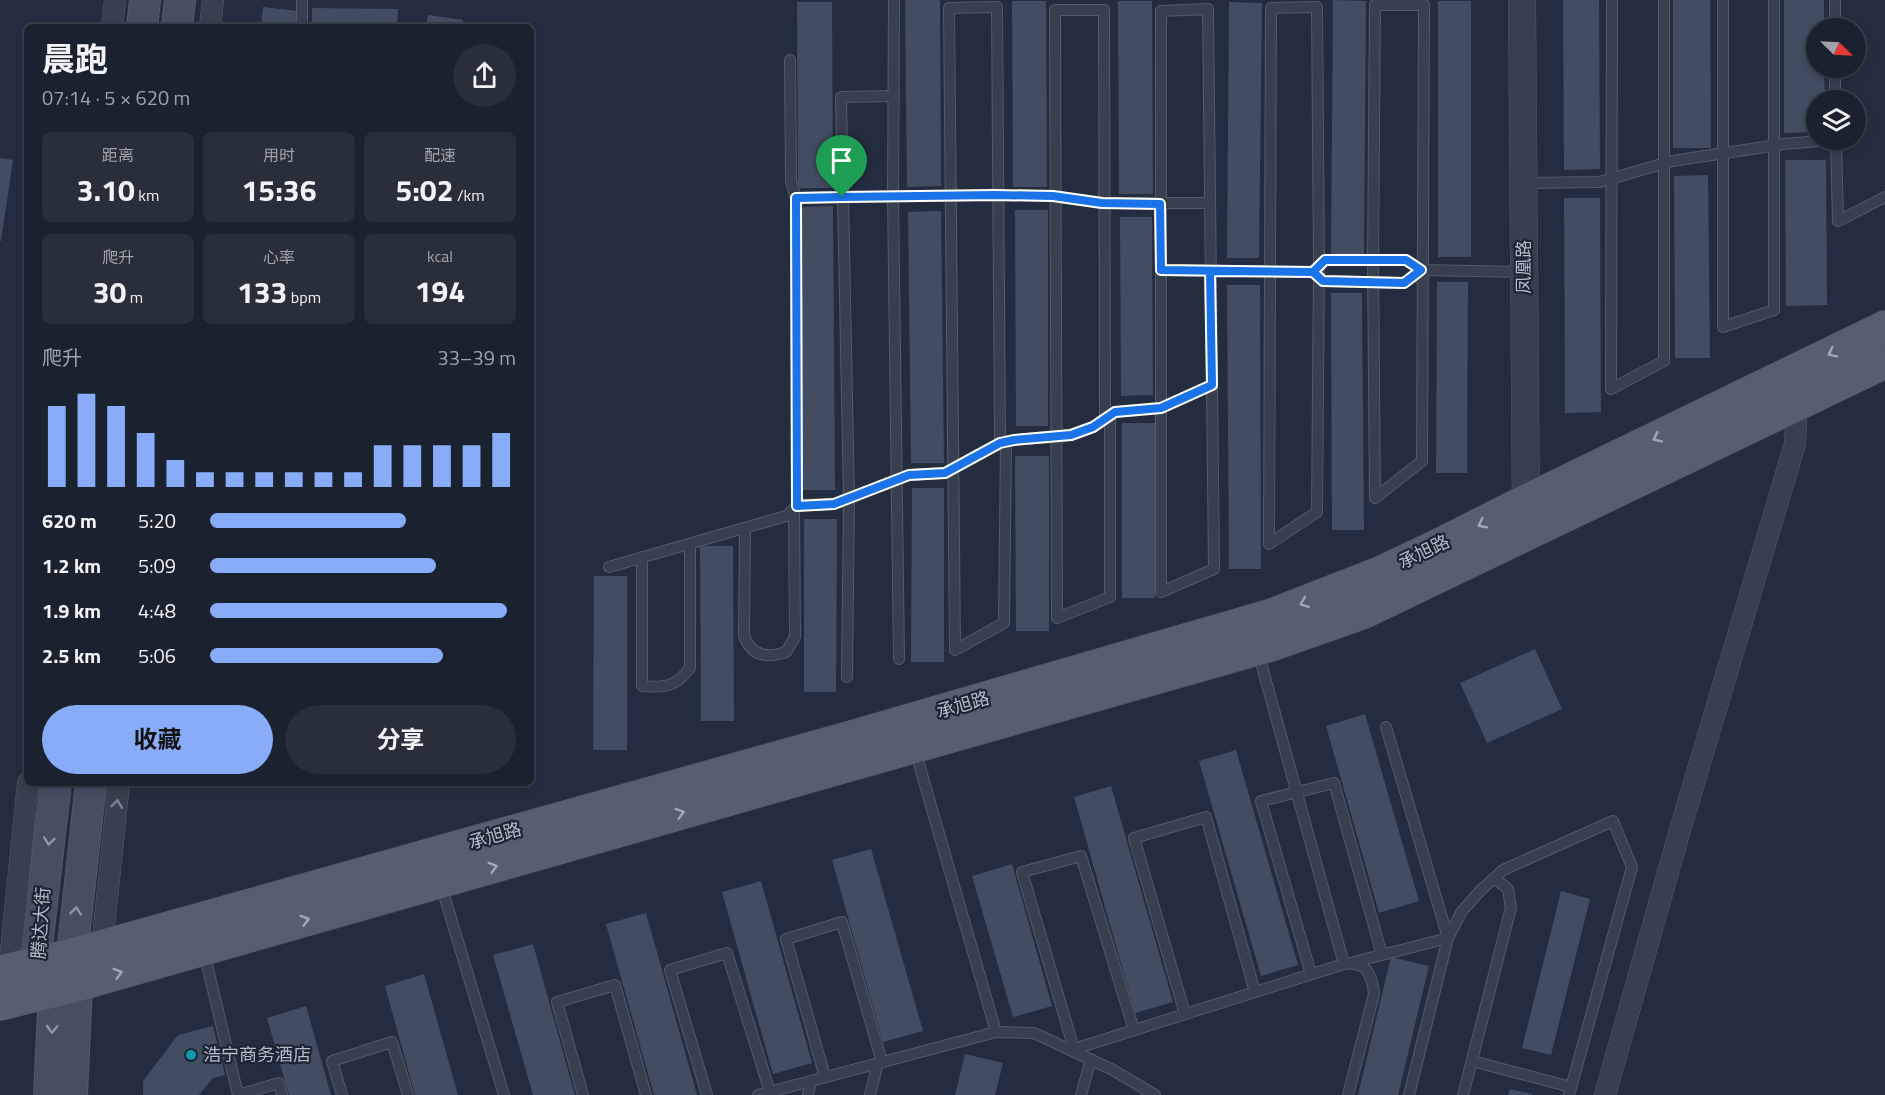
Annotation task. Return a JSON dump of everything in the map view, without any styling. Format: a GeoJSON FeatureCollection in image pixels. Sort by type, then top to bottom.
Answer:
{"type":"FeatureCollection","features":[{"type":"Feature","properties":{"kind":"main road"},"geometry":{"type":"LineString","coordinates":[[142,24],[146,0]]}},
{"type":"Feature","properties":{"kind":"main road"},"geometry":{"type":"LineString","coordinates":[[177,24],[180,0]]}},
{"type":"Feature","properties":{"kind":"main road","name":"承旭路"},"geometry":{"type":"LineString","coordinates":[[0,1004],[76,969],[855,736],[1272,615],[1382,572],[1885,327]]}},
{"type":"Feature","properties":{"kind":"main road","name":"承旭路"},"geometry":{"type":"LineString","coordinates":[[14,968],[76,969],[203,949],[1257,649],[1362,613],[1885,362]]}},
{"type":"Feature","properties":{"kind":"main road","name":"腾达大街"},"geometry":{"type":"LineString","coordinates":[[14,968],[55,786]]}},
{"type":"Feature","properties":{"kind":"main road","name":"腾达大街"},"geometry":{"type":"LineString","coordinates":[[72,1095],[76,969],[91,786]]}},
{"type":"Feature","properties":{"kind":"main road","name":"腾达大街"},"geometry":{"type":"LineString","coordinates":[[49,1095],[76,969]]}},
{"type":"Feature","properties":{"kind":"street"},"geometry":{"type":"LineString","coordinates":[[112,24],[116,0]]}},
{"type":"Feature","properties":{"kind":"street"},"geometry":{"type":"LineString","coordinates":[[210,24],[213,0]]}},
{"type":"Feature","properties":{"kind":"street","name":"凤凰路"},"geometry":{"type":"LineString","coordinates":[[1522,0],[1527,535]]}},
{"type":"Feature","properties":{"kind":"street"},"geometry":{"type":"LineString","coordinates":[[1605,1095],[1680,830],[1795,444],[1797,404]]}},
{"type":"Feature","properties":{"kind":"street"},"geometry":{"type":"LineString","coordinates":[[14,968],[28,786]]}},
{"type":"Feature","properties":{"kind":"street"},"geometry":{"type":"LineString","coordinates":[[76,969],[118,786]]}},
{"type":"Feature","properties":{"kind":"lane"},"geometry":{"type":"LineString","coordinates":[[302,0],[302,24]]}},
{"type":"Feature","properties":{"kind":"lane"},"geometry":{"type":"LineString","coordinates":[[894,0],[893,197],[899,659]]}},
{"type":"Feature","properties":{"kind":"lane"},"geometry":{"type":"LineString","coordinates":[[1612,0],[1611,389],[1664,362],[1664,0]]}},
{"type":"Feature","properties":{"kind":"lane"},"geometry":{"type":"LineString","coordinates":[[1723,0],[1723,327],[1774,310],[1774,0]]}},
{"type":"Feature","properties":{"kind":"lane"},"geometry":{"type":"LineString","coordinates":[[1835,0],[1835,18]]}},
{"type":"Feature","properties":{"kind":"lane"},"geometry":{"type":"LineString","coordinates":[[997,4],[999,195],[1004,623],[955,650],[949,8],[997,4]]}},
{"type":"Feature","properties":{"kind":"lane"},"geometry":{"type":"LineString","coordinates":[[1424,4],[1423,270],[1422,461],[1375,498],[1373,260],[1375,5],[1424,4]]}},
{"type":"Feature","properties":{"kind":"lane"},"geometry":{"type":"LineString","coordinates":[[1317,7],[1317,271],[1317,512],[1269,544],[1271,8],[1317,7]]}},
{"type":"Feature","properties":{"kind":"lane"},"geometry":{"type":"LineString","coordinates":[[1208,9],[1210,202],[1214,569],[1161,592],[1161,11],[1208,9]]}},
{"type":"Feature","properties":{"kind":"lane"},"geometry":{"type":"LineString","coordinates":[[1055,10],[1104,10],[1104,203],[1110,597],[1057,618],[1055,10]]}},
{"type":"Feature","properties":{"kind":"lane"},"geometry":{"type":"LineString","coordinates":[[745,528],[744,636],[754,652],[773,656],[786,652],[795,638],[796,198],[791,181],[790,60]]}},
{"type":"Feature","properties":{"kind":"lane"},"geometry":{"type":"LineString","coordinates":[[847,677],[849,498],[841,97],[894,96]]}},
{"type":"Feature","properties":{"kind":"lane"},"geometry":{"type":"LineString","coordinates":[[1524,183],[1600,182],[1664,163],[1806,143]]}},
{"type":"Feature","properties":{"kind":"lane"},"geometry":{"type":"LineString","coordinates":[[1834,150],[1838,221],[1885,196]]}},
{"type":"Feature","properties":{"kind":"lane"},"geometry":{"type":"LineString","coordinates":[[796,198],[999,195],[1056,196],[1104,203],[1210,202]]}},
{"type":"Feature","properties":{"kind":"lane"},"geometry":{"type":"LineString","coordinates":[[1317,271],[1325,260],[1406,260],[1423,270],[1524,272]]}},
{"type":"Feature","properties":{"kind":"lane"},"geometry":{"type":"LineString","coordinates":[[1161,270],[1317,271]]}},
{"type":"Feature","properties":{"kind":"lane"},"geometry":{"type":"LineString","coordinates":[[1317,271],[1323,281],[1404,283],[1423,270]]}},
{"type":"Feature","properties":{"kind":"lane"},"geometry":{"type":"LineString","coordinates":[[609,567],[786,516],[796,508],[834,504],[909,475],[945,473],[1003,443],[1071,435],[1093,427],[1115,412],[1161,408],[1212,385]]}},
{"type":"Feature","properties":{"kind":"lane"},"geometry":{"type":"LineString","coordinates":[[642,557],[642,686],[661,688],[682,680],[690,668],[690,544]]}},
{"type":"Feature","properties":{"kind":"lane"},"geometry":{"type":"LineString","coordinates":[[1257,649],[1348,963]]}},
{"type":"Feature","properties":{"kind":"lane"},"geometry":{"type":"LineString","coordinates":[[1386,727],[1448,938]]}},
{"type":"Feature","properties":{"kind":"lane"},"geometry":{"type":"LineString","coordinates":[[915,747],[996,1032]]}},
{"type":"Feature","properties":{"kind":"lane"},"geometry":{"type":"LineString","coordinates":[[1311,974],[1262,801],[1334,783],[1382,955]]}},
{"type":"Feature","properties":{"kind":"lane"},"geometry":{"type":"LineString","coordinates":[[1185,1014],[1134,838],[1206,817],[1256,992]]}},
{"type":"Feature","properties":{"kind":"lane"},"geometry":{"type":"LineString","coordinates":[[1409,1095],[1448,938],[1462,911],[1503,870],[1613,821],[1632,867],[1570,1091],[1472,1061]]}},
{"type":"Feature","properties":{"kind":"lane"},"geometry":{"type":"LineString","coordinates":[[1072,1049],[1022,872],[1081,856],[1134,1030]]}},
{"type":"Feature","properties":{"kind":"lane"},"geometry":{"type":"LineString","coordinates":[[1463,1095],[1511,908],[1508,889],[1494,878]]}},
{"type":"Feature","properties":{"kind":"lane"},"geometry":{"type":"LineString","coordinates":[[441,882],[504,1095]]}},
{"type":"Feature","properties":{"kind":"lane"},"geometry":{"type":"LineString","coordinates":[[825,1077],[786,939],[842,922],[880,1063],[870,1095]]}},
{"type":"Feature","properties":{"kind":"lane"},"geometry":{"type":"LineString","coordinates":[[1072,1049],[1348,963],[1448,938]]}},
{"type":"Feature","properties":{"kind":"lane"},"geometry":{"type":"LineString","coordinates":[[203,949],[238,1095],[279,1083],[282,1095]]}},
{"type":"Feature","properties":{"kind":"lane"},"geometry":{"type":"LineString","coordinates":[[707,1095],[670,970],[728,953],[770,1092]]}},
{"type":"Feature","properties":{"kind":"lane"},"geometry":{"type":"LineString","coordinates":[[1348,963],[1360,964],[1368,971],[1373,981],[1374,994],[1348,1095]]}},
{"type":"Feature","properties":{"kind":"lane"},"geometry":{"type":"LineString","coordinates":[[583,1095],[557,1002],[615,985],[646,1095]]}},
{"type":"Feature","properties":{"kind":"lane"},"geometry":{"type":"LineString","coordinates":[[758,1095],[996,1032],[1034,1033],[1113,1070],[1150,1094]]}},
{"type":"Feature","properties":{"kind":"lane"},"geometry":{"type":"LineString","coordinates":[[342,1095],[332,1061],[392,1042],[408,1095]]}},
{"type":"Feature","properties":{"kind":"lane"},"geometry":{"type":"LineString","coordinates":[[1081,1095],[1091,1059]]}},
{"type":"Feature","properties":{"kind":"lane"},"geometry":{"type":"LineString","coordinates":[[808,1095],[811,1081]]}},
{"type":"Feature","properties":{"kind":"building"},"geometry":{"type":"Polygon","coordinates":[[[905,0],[940,0],[941,186],[907,187],[905,0]]]}},
{"type":"Feature","properties":{"kind":"building"},"geometry":{"type":"Polygon","coordinates":[[[1333,0],[1366,1],[1364,256],[1331,256],[1333,0]]]}},
{"type":"Feature","properties":{"kind":"building"},"geometry":{"type":"Polygon","coordinates":[[[1563,0],[1599,0],[1600,169],[1564,170],[1563,0]]]}},
{"type":"Feature","properties":{"kind":"building"},"geometry":{"type":"Polygon","coordinates":[[[1673,0],[1710,0],[1711,148],[1673,148],[1673,0]]]}},
{"type":"Feature","properties":{"kind":"building"},"geometry":{"type":"Polygon","coordinates":[[[1784,0],[1824,0],[1824,18],[1806,18],[1806,78],[1824,78],[1825,90],[1806,90],[1806,132],[1784,133],[1784,0]]]}},
{"type":"Feature","properties":{"kind":"building"},"geometry":{"type":"Polygon","coordinates":[[[1012,1],[1046,1],[1047,187],[1013,187],[1012,1]]]}},
{"type":"Feature","properties":{"kind":"building"},"geometry":{"type":"Polygon","coordinates":[[[1118,1],[1152,1],[1153,194],[1119,194],[1118,1]]]}},
{"type":"Feature","properties":{"kind":"building"},"geometry":{"type":"Polygon","coordinates":[[[1438,1],[1471,1],[1471,257],[1438,257],[1438,1]]]}},
{"type":"Feature","properties":{"kind":"building"},"geometry":{"type":"Polygon","coordinates":[[[797,2],[832,2],[833,188],[798,188],[797,2]]]}},
{"type":"Feature","properties":{"kind":"building"},"geometry":{"type":"Polygon","coordinates":[[[1229,2],[1262,3],[1259,258],[1227,258],[1229,2]]]}},
{"type":"Feature","properties":{"kind":"building"},"geometry":{"type":"Polygon","coordinates":[[[263,7],[298,11],[296,24],[261,24],[263,7]]]}},
{"type":"Feature","properties":{"kind":"building"},"geometry":{"type":"Polygon","coordinates":[[[312,8],[398,9],[397,24],[312,24],[312,8]]]}},
{"type":"Feature","properties":{"kind":"building"},"geometry":{"type":"Polygon","coordinates":[[[428,15],[463,20],[462,24],[426,24],[428,15]]]}},
{"type":"Feature","properties":{"kind":"building"},"geometry":{"type":"Polygon","coordinates":[[[0,158],[13,160],[1,241],[0,241],[0,158]]]}},
{"type":"Feature","properties":{"kind":"building"},"geometry":{"type":"Polygon","coordinates":[[[1785,160],[1826,160],[1827,305],[1786,306],[1785,160]]]}},
{"type":"Feature","properties":{"kind":"building"},"geometry":{"type":"Polygon","coordinates":[[[1708,175],[1710,358],[1675,358],[1674,176],[1708,175]]]}},
{"type":"Feature","properties":{"kind":"building"},"geometry":{"type":"Polygon","coordinates":[[[1564,198],[1600,198],[1601,412],[1565,413],[1564,198]]]}},
{"type":"Feature","properties":{"kind":"building"},"geometry":{"type":"Polygon","coordinates":[[[833,206],[835,490],[801,490],[799,207],[833,206]]]}},
{"type":"Feature","properties":{"kind":"building"},"geometry":{"type":"Polygon","coordinates":[[[1015,210],[1048,210],[1048,426],[1016,426],[1015,210]]]}},
{"type":"Feature","properties":{"kind":"building"},"geometry":{"type":"Polygon","coordinates":[[[941,211],[944,463],[911,463],[908,212],[941,211]]]}},
{"type":"Feature","properties":{"kind":"building"},"geometry":{"type":"Polygon","coordinates":[[[1120,217],[1152,217],[1153,395],[1121,396],[1120,217]]]}},
{"type":"Feature","properties":{"kind":"building"},"geometry":{"type":"Polygon","coordinates":[[[1437,282],[1468,282],[1467,473],[1436,473],[1437,282]]]}},
{"type":"Feature","properties":{"kind":"building"},"geometry":{"type":"Polygon","coordinates":[[[1227,285],[1260,285],[1261,569],[1229,569],[1227,285]]]}},
{"type":"Feature","properties":{"kind":"building"},"geometry":{"type":"Polygon","coordinates":[[[1331,293],[1362,293],[1364,530],[1332,530],[1331,293]]]}},
{"type":"Feature","properties":{"kind":"building"},"geometry":{"type":"Polygon","coordinates":[[[1122,423],[1155,423],[1155,598],[1122,598],[1122,423]]]}},
{"type":"Feature","properties":{"kind":"building"},"geometry":{"type":"Polygon","coordinates":[[[1015,456],[1049,456],[1049,631],[1016,631],[1015,456]]]}},
{"type":"Feature","properties":{"kind":"building"},"geometry":{"type":"Polygon","coordinates":[[[912,488],[944,488],[944,662],[911,662],[912,488]]]}},
{"type":"Feature","properties":{"kind":"building"},"geometry":{"type":"Polygon","coordinates":[[[804,519],[837,519],[836,692],[804,692],[804,519]]]}},
{"type":"Feature","properties":{"kind":"building"},"geometry":{"type":"Polygon","coordinates":[[[700,546],[733,546],[734,721],[701,721],[700,546]]]}},
{"type":"Feature","properties":{"kind":"building"},"geometry":{"type":"Polygon","coordinates":[[[594,576],[627,576],[627,750],[593,750],[594,576]]]}},
{"type":"Feature","properties":{"kind":"building"},"geometry":{"type":"Polygon","coordinates":[[[1535,649],[1562,709],[1487,743],[1460,683],[1535,649]]]}},
{"type":"Feature","properties":{"kind":"building"},"geometry":{"type":"Polygon","coordinates":[[[1365,714],[1419,901],[1379,913],[1326,726],[1365,714]]]}},
{"type":"Feature","properties":{"kind":"building"},"geometry":{"type":"Polygon","coordinates":[[[1236,750],[1298,965],[1261,976],[1199,761],[1236,750]]]}},
{"type":"Feature","properties":{"kind":"building"},"geometry":{"type":"Polygon","coordinates":[[[1111,786],[1173,1002],[1135,1013],[1074,797],[1111,786]]]}},
{"type":"Feature","properties":{"kind":"building"},"geometry":{"type":"Polygon","coordinates":[[[871,849],[923,1031],[883,1042],[832,860],[871,849]]]}},
{"type":"Feature","properties":{"kind":"building"},"geometry":{"type":"Polygon","coordinates":[[[1012,864],[1052,1006],[1013,1017],[972,876],[1012,864]]]}},
{"type":"Feature","properties":{"kind":"building"},"geometry":{"type":"Polygon","coordinates":[[[761,881],[812,1063],[773,1074],[722,892],[761,881]]]}},
{"type":"Feature","properties":{"kind":"building"},"geometry":{"type":"Polygon","coordinates":[[[1561,891],[1590,899],[1551,1055],[1522,1048],[1561,891]]]}},
{"type":"Feature","properties":{"kind":"building"},"geometry":{"type":"Polygon","coordinates":[[[646,913],[697,1095],[654,1095],[606,924],[646,913]]]}},
{"type":"Feature","properties":{"kind":"building"},"geometry":{"type":"Polygon","coordinates":[[[533,944],[575,1095],[533,1095],[493,955],[533,944]]]}},
{"type":"Feature","properties":{"kind":"building"},"geometry":{"type":"Polygon","coordinates":[[[1391,957],[1429,966],[1398,1095],[1358,1095],[1391,957]]]}},
{"type":"Feature","properties":{"kind":"building"},"geometry":{"type":"Polygon","coordinates":[[[424,974],[458,1095],[415,1095],[385,986],[424,974]]]}},
{"type":"Feature","properties":{"kind":"building"},"geometry":{"type":"Polygon","coordinates":[[[306,1006],[331,1095],[289,1095],[267,1018],[306,1006]]]}},
{"type":"Feature","properties":{"kind":"building","name":"浩宁商务酒店"},"geometry":{"type":"Polygon","coordinates":[[[213,1026],[225,1075],[213,1078],[199,1095],[143,1095],[143,1081],[178,1035],[213,1026]]]}},
{"type":"Feature","properties":{"kind":"building"},"geometry":{"type":"Polygon","coordinates":[[[965,1054],[1003,1063],[995,1095],[955,1095],[965,1054]]]}},
{"type":"Feature","properties":{"kind":"building"},"geometry":{"type":"Polygon","coordinates":[[[1510,1089],[1532,1094],[1532,1095],[1508,1095],[1510,1089]]]}},
{"type":"Feature","properties":{"kind":"place","name":"浩宁商务酒店"},"geometry":{"type":"Point","coordinates":[191,1055]}},
{"type":"Feature","properties":{"kind":"route"},"geometry":{"type":"LineString","coordinates":[[842,197],[796,198],[797,506],[834,504],[909,475],[945,473],[1000,443],[1071,435],[1093,427],[1115,412],[1161,408],[1212,385],[1210,271],[1313,272],[1325,260],[1406,260],[1421,270],[1404,283],[1323,281],[1313,272],[1161,270],[1160,204],[1102,203],[1053,196],[842,197]]}}]}
